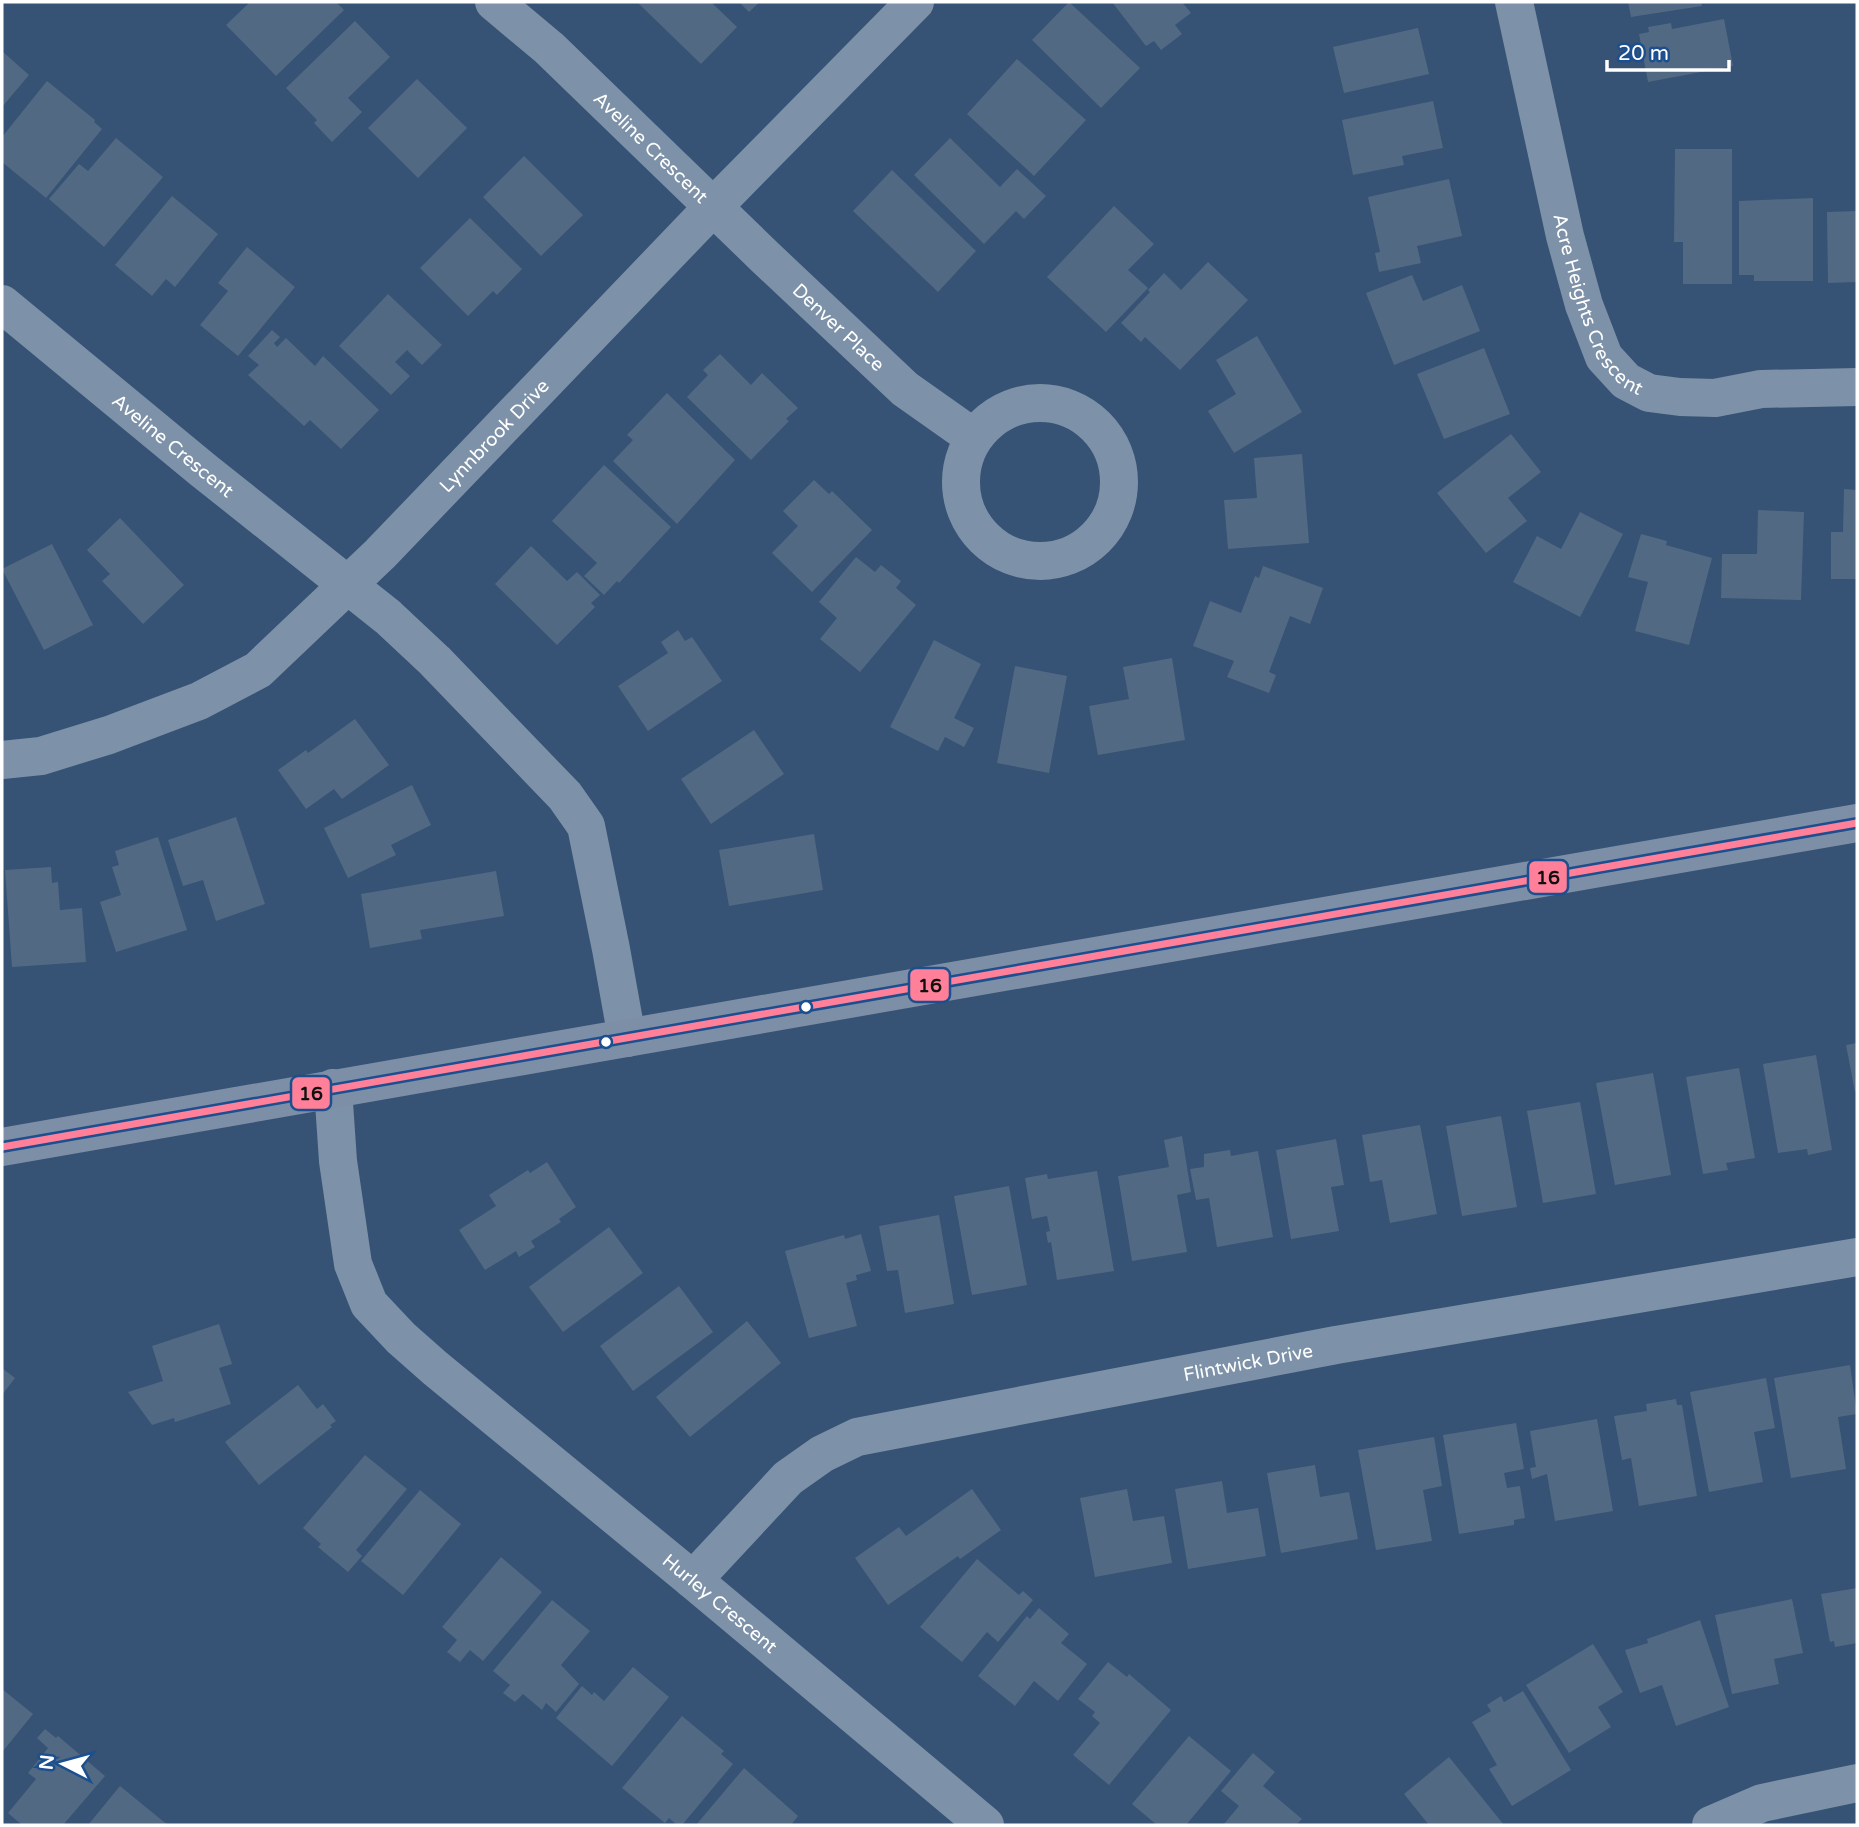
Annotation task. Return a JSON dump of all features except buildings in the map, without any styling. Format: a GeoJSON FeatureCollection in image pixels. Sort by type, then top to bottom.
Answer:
{"type":"FeatureCollection","features":[{"type":"Feature","properties":{"kind":"main road"},"geometry":{"type":"LineString","coordinates":[[2,1147],[1857,823]]}},
{"type":"Feature","properties":{"kind":"street","name":"Aveline Crescent"},"geometry":{"type":"LineString","coordinates":[[494,2],[549,48],[713,207]]}},
{"type":"Feature","properties":{"kind":"street","name":"Lynnbrook Drive"},"geometry":{"type":"LineString","coordinates":[[2,760],[41,756],[109,735],[199,701],[258,670],[380,554],[713,207],[915,2]]}},
{"type":"Feature","properties":{"kind":"street","name":"Acre Heights Crescent"},"geometry":{"type":"LineString","coordinates":[[1514,2],[1565,236],[1584,305],[1604,357],[1626,381],[1649,393],[1680,397],[1715,398],[1761,389],[1857,387]]}},
{"type":"Feature","properties":{"kind":"street","name":"Denver Place"},"geometry":{"type":"LineString","coordinates":[[713,207],[905,389],[973,437]]}},
{"type":"Feature","properties":{"kind":"street","name":"Aveline Crescent"},"geometry":{"type":"LineString","coordinates":[[2,304],[203,470],[388,617],[435,661],[565,796],[586,826],[626,1038]]}},
{"type":"Feature","properties":{"kind":"street"},"geometry":{"type":"LineString","coordinates":[[1042,403],[1067,407],[1090,421],[1108,440],[1117,465],[1119,491],[1111,517],[1096,539],[1075,554],[1050,562],[1024,561],[1000,552],[980,535],[965,513],[960,487],[963,461],[973,437],[992,418],[1015,406],[1042,403]]}},
{"type":"Feature","properties":{"kind":"street","name":"Hurley Crescent"},"geometry":{"type":"LineString","coordinates":[[333,1088],[338,1161],[353,1264],[369,1304],[401,1338],[435,1368],[985,1825]]}},
{"type":"Feature","properties":{"kind":"street","name":"Flintwick Drive"},"geometry":{"type":"LineString","coordinates":[[693,1580],[789,1478],[822,1454],[857,1437],[1336,1345],[1857,1257]]}},
{"type":"Feature","properties":{"kind":"street"},"geometry":{"type":"LineString","coordinates":[[1711,1825],[1762,1802],[1857,1783]]}},
{"type":"Feature","properties":{"kind":"transit line","name":"16"},"geometry":{"type":"LineString","coordinates":[[2,1147],[1857,823]]}}]}
